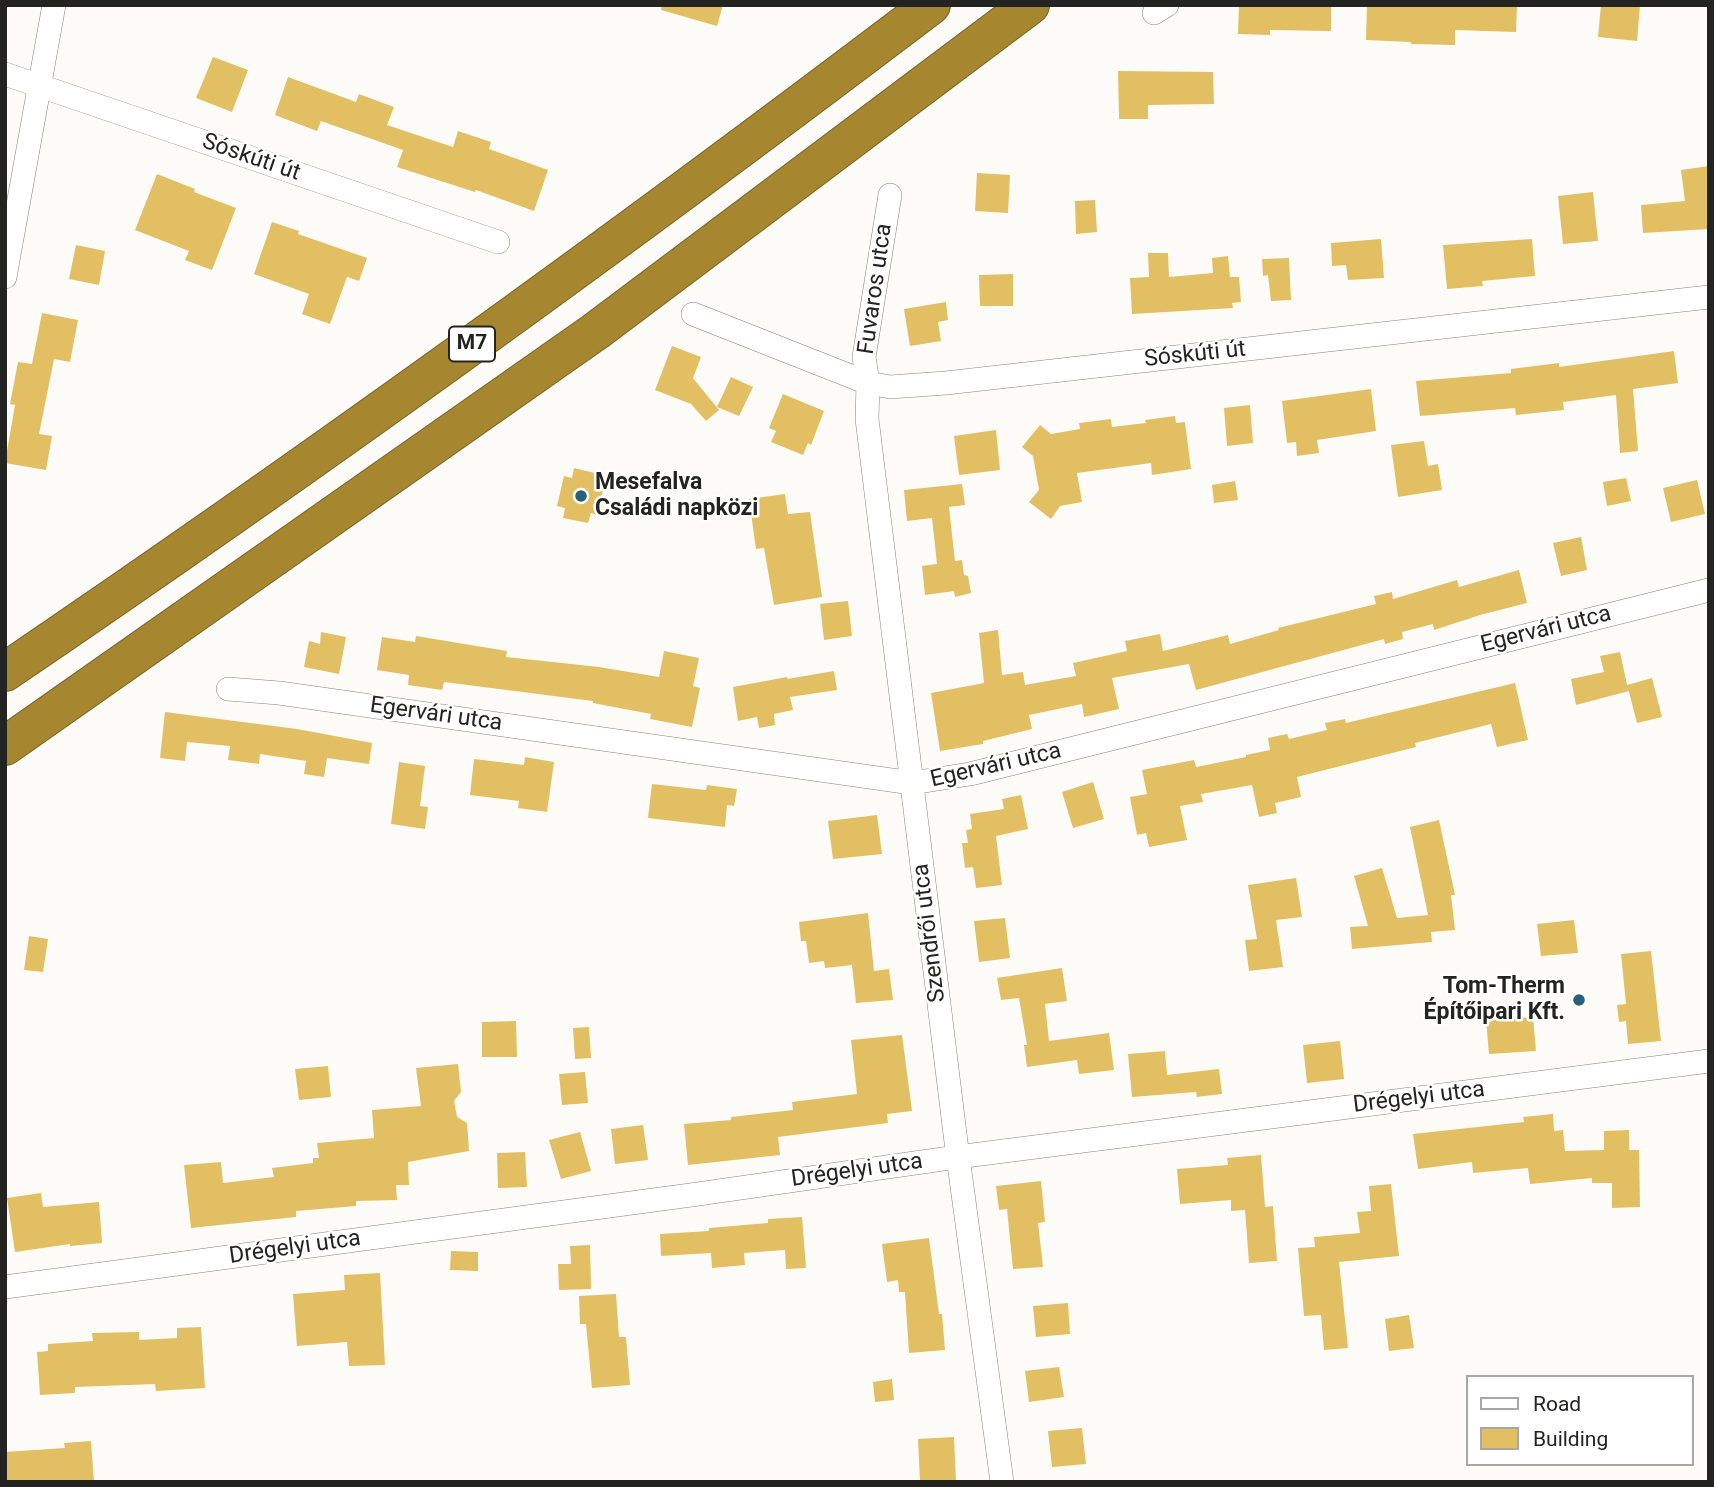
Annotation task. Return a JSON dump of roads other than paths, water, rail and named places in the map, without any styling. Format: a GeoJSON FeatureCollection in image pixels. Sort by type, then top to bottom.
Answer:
{"type":"FeatureCollection","features":[{"type":"Feature","properties":{"kind":"highway","name":"M7"},"geometry":{"type":"LineString","coordinates":[[5,672],[102,607],[487,334],[931,5]]}},
{"type":"Feature","properties":{"kind":"highway","name":"M7"},"geometry":{"type":"LineString","coordinates":[[5,747],[596,331],[1030,5]]}},
{"type":"Feature","properties":{"kind":"street"},"geometry":{"type":"LineString","coordinates":[[5,277],[54,5]]}},
{"type":"Feature","properties":{"kind":"street","name":"Sóskúti út"},"geometry":{"type":"LineString","coordinates":[[5,74],[498,242]]}},
{"type":"Feature","properties":{"kind":"street","name":"Fuvaros utca"},"geometry":{"type":"LineString","coordinates":[[868,383],[864,357],[890,195]]}},
{"type":"Feature","properties":{"kind":"street","name":"Sóskúti út"},"geometry":{"type":"LineString","coordinates":[[693,314],[868,383],[890,387],[1709,298]]}},
{"type":"Feature","properties":{"kind":"street","name":"Szendrői utca"},"geometry":{"type":"LineString","coordinates":[[868,383],[867,419],[957,1157],[1002,1482]]}},
{"type":"Feature","properties":{"kind":"street","name":"Egervári utca"},"geometry":{"type":"LineString","coordinates":[[228,689],[279,693],[912,783],[970,774],[1709,590]]}},
{"type":"Feature","properties":{"kind":"street","name":"Drégelyi utca"},"geometry":{"type":"LineString","coordinates":[[5,1287],[957,1157],[1709,1061]]}},
{"type":"Feature","properties":{"kind":"place","name":"Mesefalva Családi napközi"},"geometry":{"type":"Point","coordinates":[581,496]}},
{"type":"Feature","properties":{"kind":"place","name":"Tom-Therm Építőipari Kft."},"geometry":{"type":"Point","coordinates":[1579,1000]}}]}
